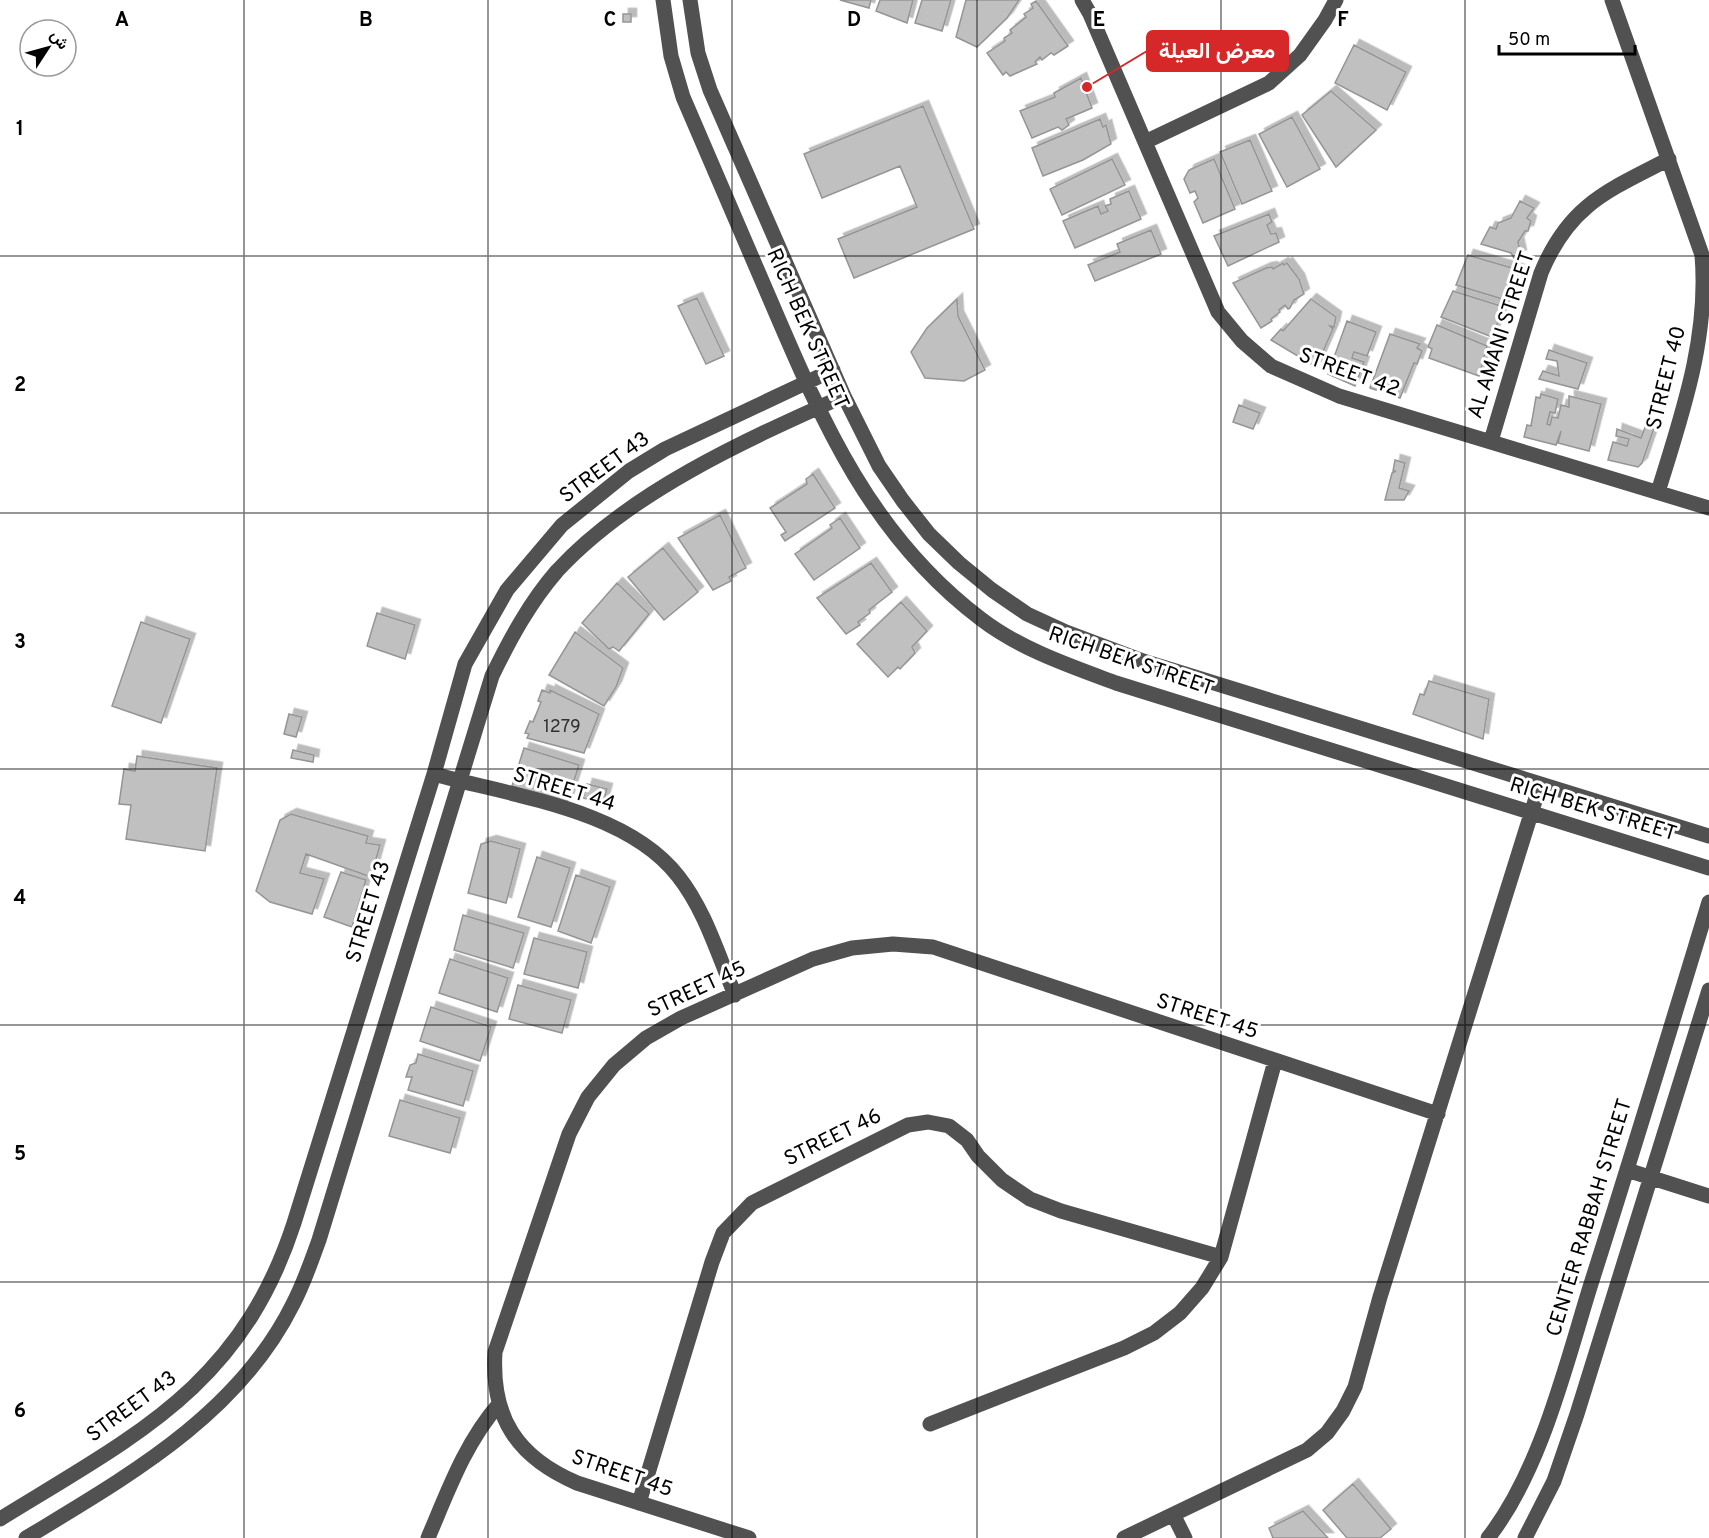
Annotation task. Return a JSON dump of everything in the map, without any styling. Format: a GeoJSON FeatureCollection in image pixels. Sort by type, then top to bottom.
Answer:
{"type":"FeatureCollection","features":[{"type":"Feature","properties":{"kind":"street","name":"RICH BEK STREET"},"geometry":{"type":"LineString","coordinates":[[663,0],[671,56],[683,97],[806,383],[850,468],[903,548],[941,587],[983,621],[1030,649],[1116,683],[1709,868]]}},
{"type":"Feature","properties":{"kind":"street","name":"RICH BEK STREET"},"geometry":{"type":"LineString","coordinates":[[690,0],[698,53],[710,90],[844,396],[879,465],[929,534],[968,570],[1027,614],[1066,632],[1143,661],[1709,836]]}},
{"type":"Feature","properties":{"kind":"street","name":"STREET 42"},"geometry":{"type":"LineString","coordinates":[[1082,0],[1218,312],[1242,341],[1270,366],[1339,396],[1709,508]]}},
{"type":"Feature","properties":{"kind":"street"},"geometry":{"type":"LineString","coordinates":[[1145,142],[1269,83],[1300,55],[1336,0]]}},
{"type":"Feature","properties":{"kind":"street","name":"STREET 40"},"geometry":{"type":"LineString","coordinates":[[1612,0],[1702,255],[1705,312],[1695,370],[1658,492]]}},
{"type":"Feature","properties":{"kind":"street","name":"AL AMANI STREET"},"geometry":{"type":"LineString","coordinates":[[1491,441],[1541,273],[1551,248],[1566,226],[1584,207],[1606,192],[1669,159]]}},
{"type":"Feature","properties":{"kind":"street","name":"STREET 43"},"geometry":{"type":"LineString","coordinates":[[0,1519],[145,1429],[174,1406],[226,1353],[266,1291],[291,1232],[434,774],[465,664],[507,590],[562,525],[620,477],[665,449],[833,370]]}},
{"type":"Feature","properties":{"kind":"street"},"geometry":{"type":"LineString","coordinates":[[26,1538],[132,1473],[195,1426],[248,1372],[293,1305],[323,1229],[458,781],[492,676],[531,605],[556,573],[585,544],[616,518],[650,495],[684,475],[844,396]]}},
{"type":"Feature","properties":{"kind":"street","name":"STREET 44"},"geometry":{"type":"LineString","coordinates":[[434,774],[593,816],[624,831],[652,850],[677,874],[697,904],[735,995]]}},
{"type":"Feature","properties":{"kind":"street"},"geometry":{"type":"LineString","coordinates":[[1124,1538],[1174,1516],[1307,1450],[1327,1433],[1344,1411],[1355,1387],[1540,785]]}},
{"type":"Feature","properties":{"kind":"street","name":"CENTER RABBAH STREET"},"geometry":{"type":"LineString","coordinates":[[1488,1538],[1513,1501],[1530,1466],[1572,1345],[1709,902]]}},
{"type":"Feature","properties":{"kind":"street","name":"STREET 45"},"geometry":{"type":"LineString","coordinates":[[749,1538],[550,1472],[527,1454],[510,1431],[499,1404],[494,1378],[495,1352],[569,1134],[588,1097],[614,1065],[646,1038],[681,1018],[813,960],[852,948],[892,944],[933,947],[1438,1114]]}},
{"type":"Feature","properties":{"kind":"street"},"geometry":{"type":"LineString","coordinates":[[1526,1538],[1554,1482],[1709,990]]}},
{"type":"Feature","properties":{"kind":"street"},"geometry":{"type":"LineString","coordinates":[[930,1424],[1124,1348],[1154,1334],[1180,1313],[1203,1288],[1221,1257],[1275,1061]]}},
{"type":"Feature","properties":{"kind":"street","name":"STREET 46"},"geometry":{"type":"LineString","coordinates":[[639,1503],[712,1262],[723,1233],[736,1216],[770,1192],[908,1125],[928,1122],[949,1126],[967,1140],[978,1156],[1002,1180],[1030,1199],[1061,1211],[1221,1257]]}},
{"type":"Feature","properties":{"kind":"street"},"geometry":{"type":"LineString","coordinates":[[1627,1170],[1709,1196]]}},
{"type":"Feature","properties":{"kind":"street"},"geometry":{"type":"LineString","coordinates":[[428,1538],[470,1444],[481,1425],[499,1404]]}},
{"type":"Feature","properties":{"kind":"street"},"geometry":{"type":"LineString","coordinates":[[1174,1516],[1185,1538]]}},
{"type":"Feature","properties":{"kind":"building"},"geometry":{"type":"Polygon","coordinates":[[[840,0],[871,0],[869,8],[840,0]]]}},
{"type":"Feature","properties":{"kind":"building"},"geometry":{"type":"Polygon","coordinates":[[[880,0],[913,0],[907,23],[876,11],[880,0]]]}},
{"type":"Feature","properties":{"kind":"building"},"geometry":{"type":"Polygon","coordinates":[[[922,0],[951,0],[942,31],[915,23],[922,0]]]}},
{"type":"Feature","properties":{"kind":"building"},"geometry":{"type":"Polygon","coordinates":[[[966,0],[1019,0],[1007,18],[977,47],[956,37],[966,0]]]}},
{"type":"Feature","properties":{"kind":"building"},"geometry":{"type":"Polygon","coordinates":[[[1036,1],[1068,46],[1054,55],[1051,53],[1042,60],[1040,57],[1035,62],[1037,64],[1010,76],[1006,72],[1003,75],[987,53],[1005,41],[1004,38],[1012,33],[1010,30],[1026,17],[1024,14],[1033,8],[1031,4],[1036,1]]]}},
{"type":"Feature","properties":{"kind":"building"},"geometry":{"type":"Polygon","coordinates":[[[623,14],[631,14],[631,22],[623,22],[623,14]]]}},
{"type":"Feature","properties":{"kind":"building"},"geometry":{"type":"Polygon","coordinates":[[[1354,45],[1406,72],[1387,110],[1335,83],[1354,45]]]}},
{"type":"Feature","properties":{"kind":"building"},"geometry":{"type":"Polygon","coordinates":[[[1081,78],[1092,108],[1066,119],[1069,125],[1062,130],[1058,127],[1032,138],[1020,111],[1055,97],[1054,93],[1081,78]]]}},
{"type":"Feature","properties":{"kind":"building"},"geometry":{"type":"Polygon","coordinates":[[[1331,91],[1376,130],[1336,167],[1302,115],[1331,91]]]}},
{"type":"Feature","properties":{"kind":"building"},"geometry":{"type":"Polygon","coordinates":[[[923,106],[974,229],[854,278],[838,239],[917,207],[900,166],[822,198],[804,154],[923,106]]]}},
{"type":"Feature","properties":{"kind":"building"},"geometry":{"type":"Polygon","coordinates":[[[1292,117],[1320,169],[1287,187],[1259,134],[1292,117]]]}},
{"type":"Feature","properties":{"kind":"building"},"geometry":{"type":"Polygon","coordinates":[[[1100,119],[1103,127],[1106,125],[1111,144],[1083,160],[1043,176],[1032,148],[1100,119]]]}},
{"type":"Feature","properties":{"kind":"building"},"geometry":{"type":"Polygon","coordinates":[[[1250,140],[1272,191],[1242,204],[1220,152],[1250,140]]]}},
{"type":"Feature","properties":{"kind":"building"},"geometry":{"type":"Polygon","coordinates":[[[1112,159],[1125,185],[1062,215],[1050,189],[1112,159]]]}},
{"type":"Feature","properties":{"kind":"building"},"geometry":{"type":"Polygon","coordinates":[[[1214,159],[1235,209],[1203,223],[1194,202],[1198,198],[1195,191],[1190,193],[1184,179],[1189,170],[1214,159]]]}},
{"type":"Feature","properties":{"kind":"building"},"geometry":{"type":"Polygon","coordinates":[[[1129,191],[1141,219],[1075,248],[1063,221],[1098,206],[1101,214],[1108,211],[1105,206],[1111,204],[1110,199],[1129,191]]]}},
{"type":"Feature","properties":{"kind":"building"},"geometry":{"type":"Polygon","coordinates":[[[1520,201],[1534,208],[1527,218],[1531,221],[1528,231],[1525,231],[1518,242],[1521,255],[1514,258],[1511,253],[1481,244],[1490,227],[1496,229],[1498,223],[1511,218],[1520,201]]]}},
{"type":"Feature","properties":{"kind":"building"},"geometry":{"type":"Polygon","coordinates":[[[1269,214],[1272,222],[1267,225],[1271,234],[1276,233],[1279,242],[1228,266],[1214,236],[1269,214]]]}},
{"type":"Feature","properties":{"kind":"building"},"geometry":{"type":"Polygon","coordinates":[[[1151,230],[1161,254],[1095,281],[1088,265],[1120,252],[1117,244],[1151,230]]]}},
{"type":"Feature","properties":{"kind":"building"},"geometry":{"type":"Polygon","coordinates":[[[1468,255],[1519,270],[1509,301],[1456,285],[1468,255]]]}},
{"type":"Feature","properties":{"kind":"building"},"geometry":{"type":"Polygon","coordinates":[[[1283,263],[1284,265],[1287,263],[1299,279],[1304,294],[1294,300],[1290,308],[1288,309],[1285,305],[1271,319],[1272,321],[1261,328],[1233,283],[1266,268],[1272,267],[1273,269],[1283,263]]]}},
{"type":"Feature","properties":{"kind":"building"},"geometry":{"type":"Polygon","coordinates":[[[1453,291],[1504,307],[1492,337],[1441,317],[1453,291]]]}},
{"type":"Feature","properties":{"kind":"building"},"geometry":{"type":"Polygon","coordinates":[[[697,298],[724,356],[706,364],[678,306],[697,298]]]}},
{"type":"Feature","properties":{"kind":"building"},"geometry":{"type":"Polygon","coordinates":[[[957,299],[958,316],[985,370],[964,381],[925,378],[911,352],[927,328],[957,299]]]}},
{"type":"Feature","properties":{"kind":"building"},"geometry":{"type":"Polygon","coordinates":[[[1311,299],[1336,317],[1334,327],[1330,326],[1333,329],[1316,367],[1271,340],[1281,329],[1283,331],[1311,299]]]}},
{"type":"Feature","properties":{"kind":"building"},"geometry":{"type":"Polygon","coordinates":[[[1347,321],[1376,332],[1367,356],[1354,352],[1352,358],[1364,362],[1355,386],[1328,374],[1347,321]]]}},
{"type":"Feature","properties":{"kind":"building"},"geometry":{"type":"Polygon","coordinates":[[[1437,325],[1487,346],[1479,376],[1429,358],[1432,349],[1428,347],[1437,325]]]}},
{"type":"Feature","properties":{"kind":"building"},"geometry":{"type":"Polygon","coordinates":[[[1390,334],[1420,344],[1417,348],[1422,351],[1417,364],[1414,363],[1400,398],[1370,388],[1390,334]]]}},
{"type":"Feature","properties":{"kind":"building"},"geometry":{"type":"Polygon","coordinates":[[[1549,350],[1587,363],[1578,389],[1539,379],[1543,371],[1559,376],[1557,361],[1546,359],[1549,350]]]}},
{"type":"Feature","properties":{"kind":"building"},"geometry":{"type":"Polygon","coordinates":[[[1541,394],[1558,399],[1555,413],[1550,412],[1547,424],[1550,425],[1552,417],[1558,418],[1561,405],[1569,407],[1569,396],[1601,404],[1589,451],[1558,443],[1561,431],[1556,445],[1524,437],[1527,425],[1531,426],[1536,397],[1540,398],[1541,394]]]}},
{"type":"Feature","properties":{"kind":"building"},"geometry":{"type":"Polygon","coordinates":[[[1239,405],[1260,413],[1253,429],[1233,422],[1239,405]]]}},
{"type":"Feature","properties":{"kind":"building"},"geometry":{"type":"Polygon","coordinates":[[[1646,425],[1654,428],[1642,463],[1638,467],[1608,460],[1613,442],[1627,446],[1629,439],[1616,436],[1617,429],[1641,438],[1646,425]]]}},
{"type":"Feature","properties":{"kind":"building"},"geometry":{"type":"Polygon","coordinates":[[[1395,460],[1405,463],[1399,488],[1409,491],[1404,500],[1385,500],[1392,473],[1396,471],[1393,471],[1395,460]]]}},
{"type":"Feature","properties":{"kind":"building"},"geometry":{"type":"Polygon","coordinates":[[[813,474],[835,508],[785,541],[781,535],[786,532],[770,508],[807,484],[806,479],[813,474]]]}},
{"type":"Feature","properties":{"kind":"building"},"geometry":{"type":"Polygon","coordinates":[[[720,515],[746,568],[729,577],[731,581],[713,590],[678,538],[720,515]]]}},
{"type":"Feature","properties":{"kind":"building"},"geometry":{"type":"Polygon","coordinates":[[[840,518],[860,548],[814,580],[795,554],[832,528],[830,525],[840,518]]]}},
{"type":"Feature","properties":{"kind":"building"},"geometry":{"type":"Polygon","coordinates":[[[663,548],[698,592],[664,620],[628,577],[663,548]]]}},
{"type":"Feature","properties":{"kind":"building"},"geometry":{"type":"Polygon","coordinates":[[[871,563],[892,592],[869,610],[870,613],[858,622],[860,625],[846,634],[817,598],[871,563]]]}},
{"type":"Feature","properties":{"kind":"building"},"geometry":{"type":"Polygon","coordinates":[[[617,583],[649,614],[619,651],[613,647],[609,649],[582,623],[617,583]]]}},
{"type":"Feature","properties":{"kind":"building"},"geometry":{"type":"Polygon","coordinates":[[[901,602],[927,631],[912,647],[915,653],[900,669],[898,667],[888,677],[857,644],[901,602]]]}},
{"type":"Feature","properties":{"kind":"building"},"geometry":{"type":"Polygon","coordinates":[[[377,613],[415,625],[405,659],[367,646],[377,613]]]}},
{"type":"Feature","properties":{"kind":"building"},"geometry":{"type":"Polygon","coordinates":[[[141,622],[190,639],[161,723],[112,706],[141,622]]]}},
{"type":"Feature","properties":{"kind":"building"},"geometry":{"type":"Polygon","coordinates":[[[575,632],[623,668],[616,687],[604,706],[549,675],[575,632]]]}},
{"type":"Feature","properties":{"kind":"building"},"geometry":{"type":"Polygon","coordinates":[[[1429,681],[1489,699],[1483,739],[1413,714],[1420,694],[1424,695],[1429,681]]]}},
{"type":"Feature","properties":{"kind":"building"},"geometry":{"type":"Polygon","coordinates":[[[542,690],[550,693],[550,690],[599,714],[584,753],[527,738],[529,734],[525,733],[530,721],[533,722],[541,702],[538,701],[542,690]]]}},
{"type":"Feature","properties":{"kind":"building"},"geometry":{"type":"Polygon","coordinates":[[[289,714],[302,717],[296,737],[284,734],[289,714]]]}},
{"type":"Feature","properties":{"kind":"building"},"geometry":{"type":"Polygon","coordinates":[[[524,748],[579,765],[567,803],[512,786],[524,748]]]}},
{"type":"Feature","properties":{"kind":"building"},"geometry":{"type":"Polygon","coordinates":[[[293,750],[314,755],[313,762],[291,758],[293,750]]]}},
{"type":"Feature","properties":{"kind":"building"},"geometry":{"type":"Polygon","coordinates":[[[137,756],[217,768],[205,851],[126,839],[131,805],[119,804],[124,769],[135,771],[137,756]]]}},
{"type":"Feature","properties":{"kind":"building"},"geometry":{"type":"Polygon","coordinates":[[[587,784],[607,789],[603,803],[583,798],[587,784]]]}},
{"type":"Feature","properties":{"kind":"building"},"geometry":{"type":"Polygon","coordinates":[[[291,814],[368,836],[366,843],[380,845],[371,877],[306,854],[300,873],[324,879],[312,914],[270,902],[256,891],[280,820],[291,814]]]}},
{"type":"Feature","properties":{"kind":"building"},"geometry":{"type":"Polygon","coordinates":[[[491,841],[520,849],[506,903],[468,893],[481,844],[491,841]]]}},
{"type":"Feature","properties":{"kind":"building"},"geometry":{"type":"Polygon","coordinates":[[[537,857],[570,868],[551,927],[518,917],[537,857]]]}},
{"type":"Feature","properties":{"kind":"building"},"geometry":{"type":"Polygon","coordinates":[[[341,872],[366,880],[352,927],[324,917],[341,872]]]}},
{"type":"Feature","properties":{"kind":"building"},"geometry":{"type":"Polygon","coordinates":[[[576,875],[610,887],[591,943],[558,931],[576,875]]]}},
{"type":"Feature","properties":{"kind":"building"},"geometry":{"type":"Polygon","coordinates":[[[463,915],[524,933],[513,968],[454,950],[463,915]]]}},
{"type":"Feature","properties":{"kind":"building"},"geometry":{"type":"Polygon","coordinates":[[[534,938],[587,952],[578,988],[524,974],[534,938]]]}},
{"type":"Feature","properties":{"kind":"building"},"geometry":{"type":"Polygon","coordinates":[[[450,959],[508,978],[497,1012],[439,993],[450,959]]]}},
{"type":"Feature","properties":{"kind":"building"},"geometry":{"type":"Polygon","coordinates":[[[518,985],[571,1000],[562,1033],[509,1019],[518,985]]]}},
{"type":"Feature","properties":{"kind":"building"},"geometry":{"type":"Polygon","coordinates":[[[431,1007],[491,1027],[480,1061],[420,1041],[431,1007]]]}},
{"type":"Feature","properties":{"kind":"building"},"geometry":{"type":"Polygon","coordinates":[[[418,1054],[473,1071],[463,1106],[408,1090],[412,1077],[406,1077],[410,1065],[416,1063],[418,1054]]]}},
{"type":"Feature","properties":{"kind":"building"},"geometry":{"type":"Polygon","coordinates":[[[400,1100],[460,1118],[450,1153],[389,1136],[400,1100]]]}},
{"type":"Feature","properties":{"kind":"building"},"geometry":{"type":"Polygon","coordinates":[[[1353,1484],[1391,1529],[1380,1538],[1347,1538],[1323,1510],[1353,1484]]]}},
{"type":"Feature","properties":{"kind":"building"},"geometry":{"type":"Polygon","coordinates":[[[1303,1511],[1328,1538],[1273,1538],[1269,1528],[1303,1511]]]}},
{"type":"Feature","properties":{"kind":"place","name":"معرض العيلة"},"geometry":{"type":"Point","coordinates":[1087,87]}}]}
